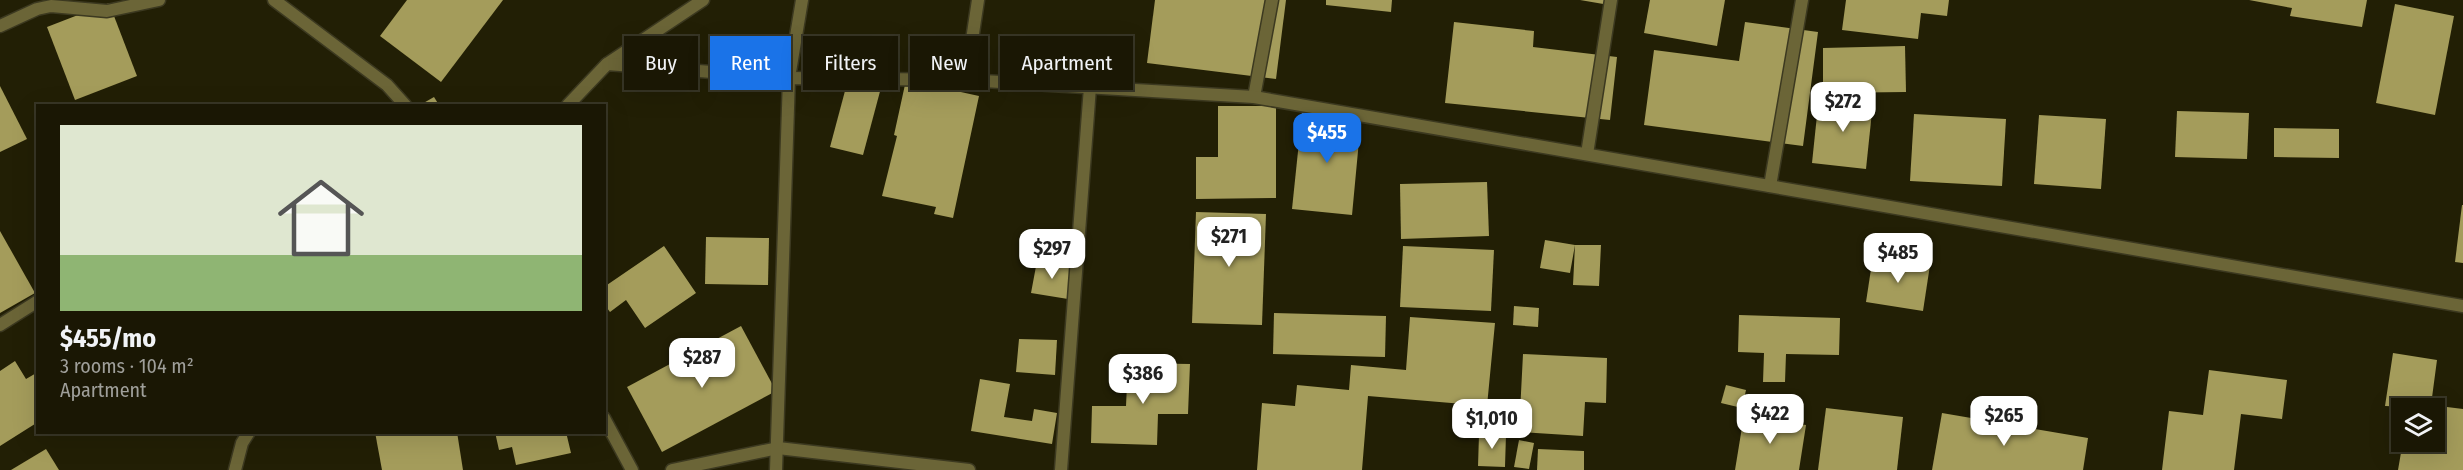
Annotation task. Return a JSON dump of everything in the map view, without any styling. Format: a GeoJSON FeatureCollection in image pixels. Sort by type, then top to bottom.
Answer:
{"type":"FeatureCollection","features":[{"type":"Feature","properties":{"kind":"street"},"geometry":{"type":"LineString","coordinates":[[0,26],[37,9],[51,6],[107,10],[159,0]]}},
{"type":"Feature","properties":{"kind":"street"},"geometry":{"type":"LineString","coordinates":[[274,0],[387,85],[404,104]]}},
{"type":"Feature","properties":{"kind":"street"},"geometry":{"type":"LineString","coordinates":[[569,104],[607,64],[704,0]]}},
{"type":"Feature","properties":{"kind":"street"},"geometry":{"type":"LineString","coordinates":[[791,66],[802,0]]}},
{"type":"Feature","properties":{"kind":"street"},"geometry":{"type":"LineString","coordinates":[[973,36],[978,0]]}},
{"type":"Feature","properties":{"kind":"street"},"geometry":{"type":"LineString","coordinates":[[1254,97],[1272,0]]}},
{"type":"Feature","properties":{"kind":"street"},"geometry":{"type":"LineString","coordinates":[[1587,154],[1611,0]]}},
{"type":"Feature","properties":{"kind":"street"},"geometry":{"type":"LineString","coordinates":[[1770,186],[1802,0]]}},
{"type":"Feature","properties":{"kind":"street"},"geometry":{"type":"LineString","coordinates":[[607,64],[710,72]]}},
{"type":"Feature","properties":{"kind":"street"},"geometry":{"type":"LineString","coordinates":[[791,78],[910,79]]}},
{"type":"Feature","properties":{"kind":"street"},"geometry":{"type":"LineString","coordinates":[[776,470],[789,90]]}},
{"type":"Feature","properties":{"kind":"street"},"geometry":{"type":"LineString","coordinates":[[1061,470],[1090,90]]}},
{"type":"Feature","properties":{"kind":"street"},"geometry":{"type":"LineString","coordinates":[[1133,90],[1254,97],[2463,306]]}},
{"type":"Feature","properties":{"kind":"street"},"geometry":{"type":"LineString","coordinates":[[0,325],[36,302]]}},
{"type":"Feature","properties":{"kind":"street"},"geometry":{"type":"LineString","coordinates":[[606,422],[632,470]]}},
{"type":"Feature","properties":{"kind":"street"},"geometry":{"type":"LineString","coordinates":[[235,470],[242,443],[248,434]]}},
{"type":"Feature","properties":{"kind":"street"},"geometry":{"type":"LineString","coordinates":[[672,470],[778,448],[969,470]]}},
{"type":"Feature","properties":{"kind":"building"},"geometry":{"type":"Polygon","coordinates":[[[407,0],[503,0],[441,82],[380,36],[407,0]]]}},
{"type":"Feature","properties":{"kind":"building"},"geometry":{"type":"Polygon","coordinates":[[[1155,0],[1286,0],[1276,79],[1147,63],[1155,0]]]}},
{"type":"Feature","properties":{"kind":"building"},"geometry":{"type":"Polygon","coordinates":[[[1326,0],[1392,0],[1391,12],[1326,5],[1326,0]]]}},
{"type":"Feature","properties":{"kind":"building"},"geometry":{"type":"Polygon","coordinates":[[[1580,0],[1616,0],[1615,6],[1580,0]]]}},
{"type":"Feature","properties":{"kind":"building"},"geometry":{"type":"Polygon","coordinates":[[[1650,0],[1725,0],[1717,46],[1644,33],[1650,0]]]}},
{"type":"Feature","properties":{"kind":"building"},"geometry":{"type":"Polygon","coordinates":[[[1846,0],[1949,0],[1947,16],[1921,13],[1918,39],[1842,30],[1846,0]]]}},
{"type":"Feature","properties":{"kind":"building"},"geometry":{"type":"Polygon","coordinates":[[[2249,0],[2367,0],[2362,27],[2290,16],[2292,8],[2249,0]]]}},
{"type":"Feature","properties":{"kind":"building"},"geometry":{"type":"Polygon","coordinates":[[[109,3],[137,76],[75,100],[47,27],[109,3]]]}},
{"type":"Feature","properties":{"kind":"building"},"geometry":{"type":"Polygon","coordinates":[[[2395,4],[2454,16],[2435,115],[2376,103],[2395,4]]]}},
{"type":"Feature","properties":{"kind":"building"},"geometry":{"type":"Polygon","coordinates":[[[1454,22],[1534,31],[1533,47],[1617,57],[1610,120],[1445,103],[1454,22]]]}},
{"type":"Feature","properties":{"kind":"building"},"geometry":{"type":"Polygon","coordinates":[[[1745,22],[1818,32],[1803,146],[1644,125],[1654,50],[1739,61],[1745,22]]]}},
{"type":"Feature","properties":{"kind":"building"},"geometry":{"type":"Polygon","coordinates":[[[1905,46],[1906,92],[1823,93],[1823,48],[1905,46]]]}},
{"type":"Feature","properties":{"kind":"building"},"geometry":{"type":"Polygon","coordinates":[[[906,80],[910,81],[910,90],[952,90],[979,96],[953,218],[934,214],[936,207],[882,196],[897,136],[894,135],[906,80]]]}},
{"type":"Feature","properties":{"kind":"building"},"geometry":{"type":"Polygon","coordinates":[[[0,86],[27,139],[0,152],[0,86]]]}},
{"type":"Feature","properties":{"kind":"building"},"geometry":{"type":"Polygon","coordinates":[[[845,90],[880,90],[863,155],[830,147],[845,90]]]}},
{"type":"Feature","properties":{"kind":"building"},"geometry":{"type":"Polygon","coordinates":[[[1819,96],[1873,102],[1866,169],[1812,163],[1819,96]]]}},
{"type":"Feature","properties":{"kind":"building"},"geometry":{"type":"Polygon","coordinates":[[[434,97],[438,104],[422,104],[434,97]]]}},
{"type":"Feature","properties":{"kind":"building"},"geometry":{"type":"Polygon","coordinates":[[[1218,106],[1276,106],[1276,198],[1196,199],[1196,157],[1218,157],[1218,106]]]}},
{"type":"Feature","properties":{"kind":"building"},"geometry":{"type":"Polygon","coordinates":[[[2177,111],[2249,113],[2247,159],[2175,157],[2177,111]]]}},
{"type":"Feature","properties":{"kind":"building"},"geometry":{"type":"Polygon","coordinates":[[[1302,113],[1361,119],[1352,215],[1292,209],[1302,113]]]}},
{"type":"Feature","properties":{"kind":"building"},"geometry":{"type":"Polygon","coordinates":[[[1914,114],[2006,119],[2002,186],[1910,181],[1914,114]]]}},
{"type":"Feature","properties":{"kind":"building"},"geometry":{"type":"Polygon","coordinates":[[[2039,115],[2106,119],[2101,189],[2034,184],[2039,115]]]}},
{"type":"Feature","properties":{"kind":"building"},"geometry":{"type":"Polygon","coordinates":[[[2274,128],[2339,129],[2339,158],[2274,157],[2274,128]]]}},
{"type":"Feature","properties":{"kind":"building"},"geometry":{"type":"Polygon","coordinates":[[[1487,182],[1489,236],[1401,239],[1400,184],[1487,182]]]}},
{"type":"Feature","properties":{"kind":"building"},"geometry":{"type":"Polygon","coordinates":[[[2463,205],[2463,263],[2455,262],[2463,205]]]}},
{"type":"Feature","properties":{"kind":"building"},"geometry":{"type":"Polygon","coordinates":[[[1196,212],[1266,214],[1262,325],[1192,323],[1196,212]]]}},
{"type":"Feature","properties":{"kind":"building"},"geometry":{"type":"Polygon","coordinates":[[[0,231],[35,293],[0,313],[0,231]]]}},
{"type":"Feature","properties":{"kind":"building"},"geometry":{"type":"Polygon","coordinates":[[[706,237],[769,238],[768,285],[705,284],[706,237]]]}},
{"type":"Feature","properties":{"kind":"building"},"geometry":{"type":"Polygon","coordinates":[[[1545,240],[1575,245],[1570,273],[1540,268],[1545,240]]]}},
{"type":"Feature","properties":{"kind":"building"},"geometry":{"type":"Polygon","coordinates":[[[1575,245],[1601,245],[1599,286],[1573,285],[1575,245]]]}},
{"type":"Feature","properties":{"kind":"building"},"geometry":{"type":"Polygon","coordinates":[[[664,246],[696,293],[645,328],[626,300],[610,312],[606,307],[606,286],[664,246]]]}},
{"type":"Feature","properties":{"kind":"building"},"geometry":{"type":"Polygon","coordinates":[[[1403,246],[1494,250],[1491,311],[1400,307],[1403,246]]]}},
{"type":"Feature","properties":{"kind":"building"},"geometry":{"type":"Polygon","coordinates":[[[1873,256],[1930,265],[1923,311],[1866,302],[1873,256]]]}},
{"type":"Feature","properties":{"kind":"building"},"geometry":{"type":"Polygon","coordinates":[[[1037,261],[1073,268],[1068,299],[1031,293],[1037,261]]]}},
{"type":"Feature","properties":{"kind":"building"},"geometry":{"type":"Polygon","coordinates":[[[1514,306],[1539,308],[1538,327],[1513,325],[1514,306]]]}},
{"type":"Feature","properties":{"kind":"building"},"geometry":{"type":"Polygon","coordinates":[[[1274,313],[1386,316],[1385,357],[1273,354],[1274,313]]]}},
{"type":"Feature","properties":{"kind":"building"},"geometry":{"type":"Polygon","coordinates":[[[1739,315],[1840,318],[1839,355],[1786,354],[1785,382],[1763,382],[1764,353],[1738,352],[1739,315]]]}},
{"type":"Feature","properties":{"kind":"building"},"geometry":{"type":"Polygon","coordinates":[[[1410,317],[1495,323],[1487,406],[1368,396],[1362,470],[1257,470],[1262,403],[1295,406],[1297,385],[1349,390],[1351,365],[1406,370],[1410,317]]]}},
{"type":"Feature","properties":{"kind":"building"},"geometry":{"type":"Polygon","coordinates":[[[741,326],[776,391],[662,452],[627,387],[741,326]]]}},
{"type":"Feature","properties":{"kind":"building"},"geometry":{"type":"Polygon","coordinates":[[[1019,339],[1057,340],[1055,375],[1016,372],[1019,339]]]}},
{"type":"Feature","properties":{"kind":"building"},"geometry":{"type":"Polygon","coordinates":[[[2393,353],[2437,360],[2432,398],[2391,398],[2391,406],[2385,406],[2393,353]]]}},
{"type":"Feature","properties":{"kind":"building"},"geometry":{"type":"Polygon","coordinates":[[[1523,354],[1607,358],[1606,403],[1585,402],[1583,436],[1519,432],[1523,354]]]}},
{"type":"Feature","properties":{"kind":"building"},"geometry":{"type":"Polygon","coordinates":[[[15,361],[26,379],[36,373],[36,423],[0,446],[0,371],[15,361]]]}},
{"type":"Feature","properties":{"kind":"building"},"geometry":{"type":"Polygon","coordinates":[[[1128,363],[1190,364],[1188,414],[1158,414],[1157,445],[1091,443],[1092,406],[1126,406],[1128,363]]]}},
{"type":"Feature","properties":{"kind":"building"},"geometry":{"type":"Polygon","coordinates":[[[2209,370],[2287,380],[2282,419],[2241,414],[2234,470],[2162,470],[2169,411],[2203,415],[2209,370]]]}},
{"type":"Feature","properties":{"kind":"building"},"geometry":{"type":"Polygon","coordinates":[[[980,379],[1010,384],[1004,417],[1032,421],[1034,409],[1057,413],[1052,444],[971,431],[980,379]]]}},
{"type":"Feature","properties":{"kind":"building"},"geometry":{"type":"Polygon","coordinates":[[[1726,385],[1746,390],[1742,408],[1721,403],[1726,385]]]}},
{"type":"Feature","properties":{"kind":"building"},"geometry":{"type":"Polygon","coordinates":[[[2445,407],[2463,409],[2463,470],[2398,470],[2401,452],[2445,452],[2445,407]]]}},
{"type":"Feature","properties":{"kind":"building"},"geometry":{"type":"Polygon","coordinates":[[[1826,408],[1903,417],[1897,470],[1818,470],[1826,408]]]}},
{"type":"Feature","properties":{"kind":"building"},"geometry":{"type":"Polygon","coordinates":[[[1942,413],[2088,438],[2083,470],[1932,470],[1942,413]]]}},
{"type":"Feature","properties":{"kind":"building"},"geometry":{"type":"Polygon","coordinates":[[[1744,415],[1806,425],[1799,470],[1735,470],[1744,415]]]}},
{"type":"Feature","properties":{"kind":"building"},"geometry":{"type":"Polygon","coordinates":[[[375,434],[457,434],[463,470],[382,470],[375,434]]]}},
{"type":"Feature","properties":{"kind":"building"},"geometry":{"type":"Polygon","coordinates":[[[495,434],[566,434],[571,453],[516,465],[512,447],[499,450],[495,434]]]}},
{"type":"Feature","properties":{"kind":"building"},"geometry":{"type":"Polygon","coordinates":[[[1479,434],[1506,434],[1505,467],[1478,466],[1479,434]]]}},
{"type":"Feature","properties":{"kind":"building"},"geometry":{"type":"Polygon","coordinates":[[[1519,440],[1534,443],[1529,469],[1514,467],[1519,440]]]}},
{"type":"Feature","properties":{"kind":"building"},"geometry":{"type":"Polygon","coordinates":[[[46,449],[59,470],[11,470],[46,449]]]}},
{"type":"Feature","properties":{"kind":"building"},"geometry":{"type":"Polygon","coordinates":[[[1538,449],[1584,451],[1584,470],[1537,470],[1538,449]]]}}]}
